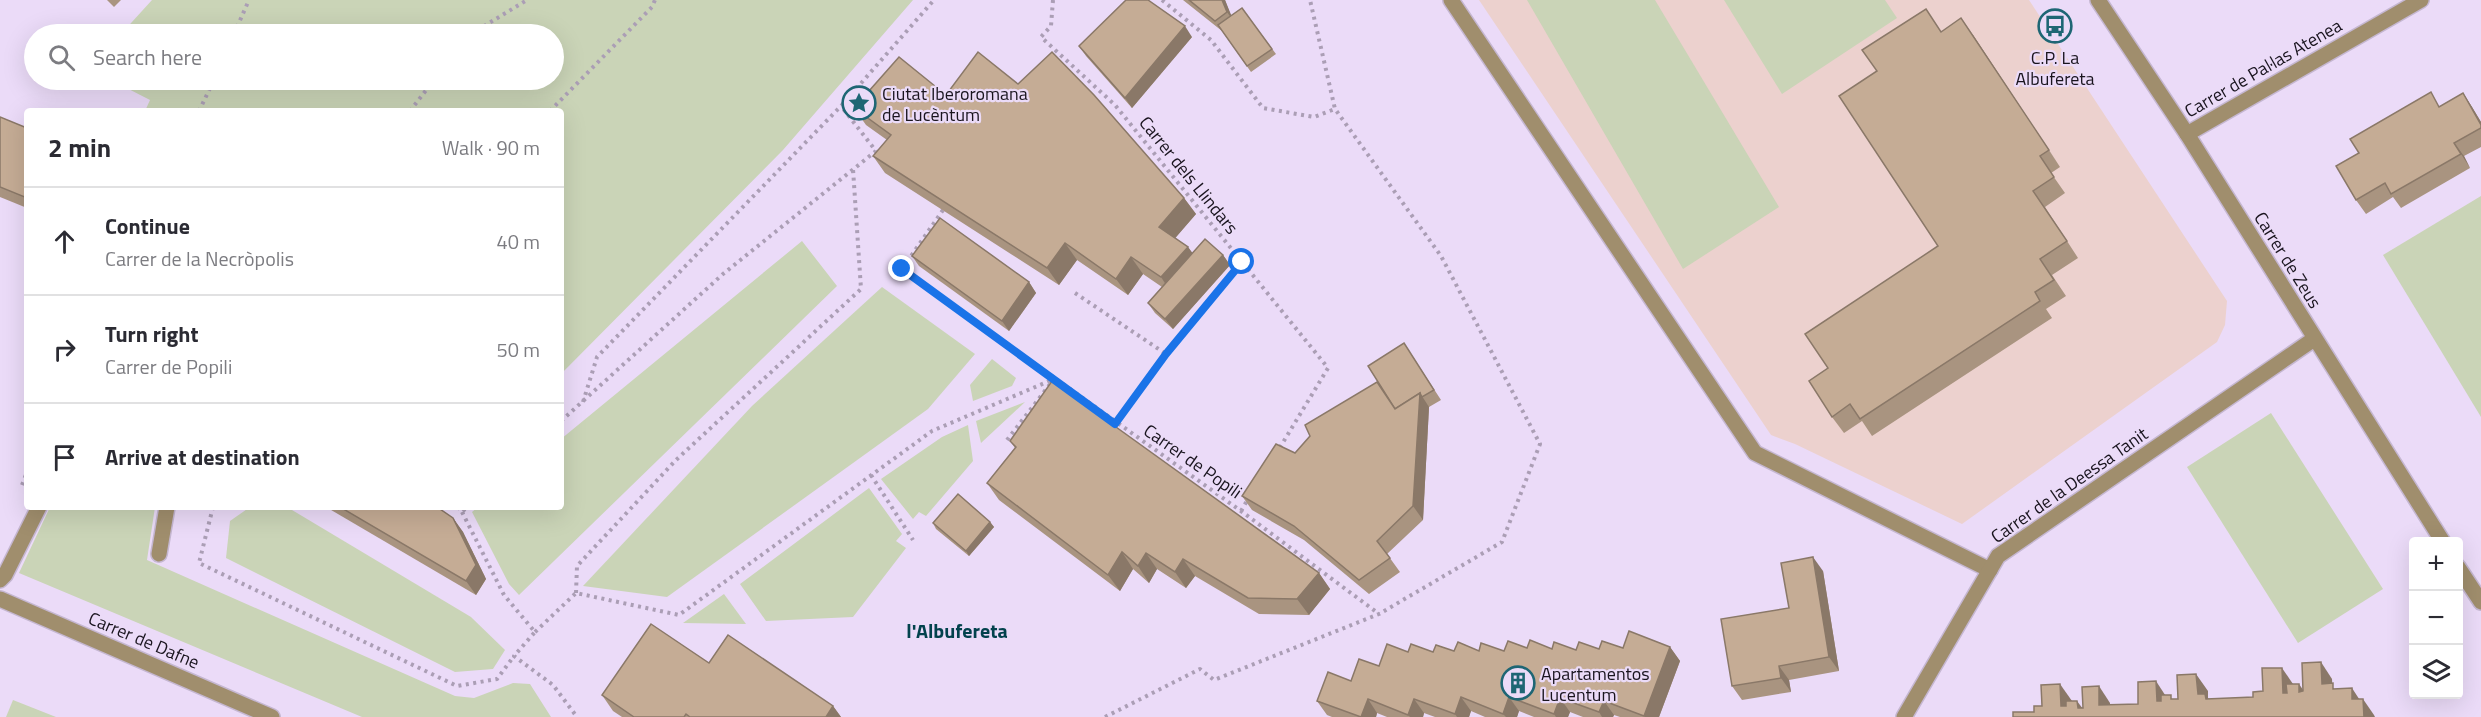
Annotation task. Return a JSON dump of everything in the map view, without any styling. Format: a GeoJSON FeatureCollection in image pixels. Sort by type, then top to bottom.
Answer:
{"type":"FeatureCollection","features":[{"type":"Feature","properties":{"kind":"street"},"geometry":{"type":"LineString","coordinates":[[1451,0],[1755,453],[1990,570]]}},
{"type":"Feature","properties":{"kind":"street","name":"Carrer de Zeus"},"geometry":{"type":"LineString","coordinates":[[2098,0],[2187,134],[2440,537]]}},
{"type":"Feature","properties":{"kind":"street","name":"Carrer de Pal·las Atenea"},"geometry":{"type":"LineString","coordinates":[[2187,134],[2421,0]]}},
{"type":"Feature","properties":{"kind":"street","name":"Carrer de la Deessa Tanit"},"geometry":{"type":"LineString","coordinates":[[1904,717],[1998,556],[2314,339]]}},
{"type":"Feature","properties":{"kind":"street"},"geometry":{"type":"LineString","coordinates":[[0,580],[5,575],[38,510]]}},
{"type":"Feature","properties":{"kind":"street"},"geometry":{"type":"LineString","coordinates":[[159,555],[166,510]]}},
{"type":"Feature","properties":{"kind":"street"},"geometry":{"type":"LineString","coordinates":[[2463,575],[2481,602]]}},
{"type":"Feature","properties":{"kind":"street","name":"Carrer de Dafne"},"geometry":{"type":"LineString","coordinates":[[0,599],[272,717]]}},
{"type":"Feature","properties":{"kind":"path"},"geometry":{"type":"LineString","coordinates":[[238,24],[249,0]]}},
{"type":"Feature","properties":{"kind":"path"},"geometry":{"type":"LineString","coordinates":[[487,24],[527,0]]}},
{"type":"Feature","properties":{"kind":"path"},"geometry":{"type":"LineString","coordinates":[[553,108],[652,7],[655,0]]}},
{"type":"Feature","properties":{"kind":"path"},"geometry":{"type":"LineString","coordinates":[[583,402],[597,357],[841,106],[934,0]]}},
{"type":"Feature","properties":{"kind":"path","name":"Carrer dels Llindars"},"geometry":{"type":"LineString","coordinates":[[1053,0],[1051,26],[1041,37],[1115,105],[1328,368],[1278,450]]}},
{"type":"Feature","properties":{"kind":"path"},"geometry":{"type":"LineString","coordinates":[[1162,0],[1211,40],[1263,108],[1314,117],[1335,108]]}},
{"type":"Feature","properties":{"kind":"path"},"geometry":{"type":"LineString","coordinates":[[1105,717],[1200,669],[1214,680],[1379,614],[1502,542],[1540,444],[1441,256],[1335,108],[1310,0]]}},
{"type":"Feature","properties":{"kind":"path"},"geometry":{"type":"LineString","coordinates":[[201,108],[209,90]]}},
{"type":"Feature","properties":{"kind":"path"},"geometry":{"type":"LineString","coordinates":[[412,108],[426,90]]}},
{"type":"Feature","properties":{"kind":"path"},"geometry":{"type":"LineString","coordinates":[[564,418],[723,274],[876,151],[841,106]]}},
{"type":"Feature","properties":{"kind":"path"},"geometry":{"type":"LineString","coordinates":[[212,510],[199,563],[457,686],[497,679],[535,632],[576,593],[576,566],[676,460],[861,289],[853,170]]}},
{"type":"Feature","properties":{"kind":"path","name":"Carrer de Popili"},"geometry":{"type":"LineString","coordinates":[[943,210],[902,269],[1115,424],[1241,511],[1379,614]]}},
{"type":"Feature","properties":{"kind":"path"},"geometry":{"type":"LineString","coordinates":[[1115,424],[1166,354],[1242,262]]}},
{"type":"Feature","properties":{"kind":"path"},"geometry":{"type":"LineString","coordinates":[[1075,293],[1166,354]]}},
{"type":"Feature","properties":{"kind":"path"},"geometry":{"type":"LineString","coordinates":[[576,593],[679,615],[932,431],[1054,379]]}},
{"type":"Feature","properties":{"kind":"path"},"geometry":{"type":"LineString","coordinates":[[1007,440],[1054,379]]}},
{"type":"Feature","properties":{"kind":"path"},"geometry":{"type":"LineString","coordinates":[[872,475],[913,540]]}},
{"type":"Feature","properties":{"kind":"path"},"geometry":{"type":"LineString","coordinates":[[1241,511],[1253,491]]}},
{"type":"Feature","properties":{"kind":"path"},"geometry":{"type":"LineString","coordinates":[[462,512],[504,595],[535,632]]}},
{"type":"Feature","properties":{"kind":"path"},"geometry":{"type":"LineString","coordinates":[[514,656],[553,685],[576,717]]}},
{"type":"Feature","properties":{"kind":"shaded area"},"geometry":{"type":"Polygon","coordinates":[[[1479,0],[2029,0],[2227,301],[2225,325],[2217,342],[1962,524],[1795,444],[1771,435],[1479,0]]]}},
{"type":"Feature","properties":{"kind":"green space"},"geometry":{"type":"Polygon","coordinates":[[[152,0],[913,0],[783,150],[564,371],[564,108],[146,108],[150,100],[130,90],[564,90],[564,24],[130,24],[152,0]]]}},
{"type":"Feature","properties":{"kind":"green space"},"geometry":{"type":"Polygon","coordinates":[[[1527,0],[1655,0],[1779,207],[1683,269],[1527,0]]]}},
{"type":"Feature","properties":{"kind":"green space"},"geometry":{"type":"Polygon","coordinates":[[[1724,0],[1885,0],[1897,18],[1782,94],[1724,0]]]}},
{"type":"Feature","properties":{"kind":"green space"},"geometry":{"type":"Polygon","coordinates":[[[2481,196],[2481,417],[2383,255],[2481,196]]]}},
{"type":"Feature","properties":{"kind":"green space"},"geometry":{"type":"Polygon","coordinates":[[[802,241],[837,286],[519,595],[509,584],[472,512],[474,510],[564,510],[564,437],[802,241]]]}},
{"type":"Feature","properties":{"kind":"green space"},"geometry":{"type":"Polygon","coordinates":[[[882,287],[975,354],[928,409],[667,597],[583,586],[752,406],[882,287]]]}},
{"type":"Feature","properties":{"kind":"green space"},"geometry":{"type":"Polygon","coordinates":[[[992,359],[1016,378],[1012,386],[973,401],[970,385],[992,359]]]}},
{"type":"Feature","properties":{"kind":"green space"},"geometry":{"type":"Polygon","coordinates":[[[1025,402],[981,443],[976,421],[1025,402]]]}},
{"type":"Feature","properties":{"kind":"green space"},"geometry":{"type":"Polygon","coordinates":[[[2271,413],[2383,589],[2298,643],[2187,467],[2271,413]]]}},
{"type":"Feature","properties":{"kind":"green space"},"geometry":{"type":"Polygon","coordinates":[[[968,425],[973,461],[926,516],[919,512],[913,519],[881,479],[942,437],[968,425]]]}},
{"type":"Feature","properties":{"kind":"green space"},"geometry":{"type":"Polygon","coordinates":[[[869,488],[902,534],[896,541],[906,548],[853,617],[766,621],[740,584],[869,488]]]}},
{"type":"Feature","properties":{"kind":"green space"},"geometry":{"type":"Polygon","coordinates":[[[49,510],[155,510],[147,560],[455,696],[474,698],[513,683],[530,684],[551,717],[362,717],[19,573],[49,510]]]}},
{"type":"Feature","properties":{"kind":"green space"},"geometry":{"type":"Polygon","coordinates":[[[246,510],[292,510],[471,617],[505,650],[493,669],[455,672],[226,558],[230,521],[246,510]]]}},
{"type":"Feature","properties":{"kind":"green space"},"geometry":{"type":"Polygon","coordinates":[[[724,594],[746,624],[683,623],[724,594]]]}},
{"type":"Feature","properties":{"kind":"green space"},"geometry":{"type":"Polygon","coordinates":[[[13,700],[56,717],[6,717],[13,700]]]}},
{"type":"Feature","properties":{"kind":"building"},"geometry":{"type":"Polygon","coordinates":[[[1126,0],[1148,0],[1185,26],[1125,98],[1079,46],[1126,0]]]}},
{"type":"Feature","properties":{"kind":"building"},"geometry":{"type":"Polygon","coordinates":[[[1189,0],[1222,0],[1227,12],[1215,21],[1189,0]]]}},
{"type":"Feature","properties":{"kind":"building"},"geometry":{"type":"Polygon","coordinates":[[[1242,8],[1272,49],[1247,66],[1218,25],[1242,8]]]}},
{"type":"Feature","properties":{"kind":"building"},"geometry":{"type":"Polygon","coordinates":[[[1926,9],[1941,32],[1961,18],[2049,150],[2040,156],[2054,177],[2033,191],[2067,241],[2040,259],[2054,280],[2035,292],[2040,301],[1860,419],[1850,404],[1832,417],[1809,381],[1828,368],[1805,334],[1938,246],[1839,96],[1877,71],[1862,50],[1926,9]]]}},
{"type":"Feature","properties":{"kind":"building"},"geometry":{"type":"Polygon","coordinates":[[[978,52],[1018,84],[1052,52],[1094,95],[1184,198],[1159,227],[1188,247],[1161,277],[1131,257],[1116,279],[1065,243],[1047,268],[873,156],[891,135],[854,108],[899,57],[946,95],[978,52]]]}},
{"type":"Feature","properties":{"kind":"building"},"geometry":{"type":"Polygon","coordinates":[[[2431,92],[2439,107],[2463,93],[2481,128],[2454,143],[2461,154],[2391,194],[2385,183],[2356,200],[2336,166],[2359,153],[2350,139],[2431,92]]]}},
{"type":"Feature","properties":{"kind":"building"},"geometry":{"type":"Polygon","coordinates":[[[0,117],[24,127],[24,197],[0,187],[0,117]]]}},
{"type":"Feature","properties":{"kind":"building"},"geometry":{"type":"Polygon","coordinates":[[[940,218],[1029,282],[1002,321],[912,256],[940,218]]]}},
{"type":"Feature","properties":{"kind":"building"},"geometry":{"type":"Polygon","coordinates":[[[1205,239],[1223,255],[1165,319],[1148,303],[1205,239]]]}},
{"type":"Feature","properties":{"kind":"building"},"geometry":{"type":"Polygon","coordinates":[[[1404,343],[1434,390],[1422,397],[1420,393],[1395,409],[1368,366],[1404,343]]]}},
{"type":"Feature","properties":{"kind":"building"},"geometry":{"type":"Polygon","coordinates":[[[1052,381],[1319,573],[1297,599],[1248,598],[1183,559],[1175,572],[1146,553],[1138,566],[1122,552],[1108,575],[987,483],[1016,447],[1010,441],[1052,381]]]}},
{"type":"Feature","properties":{"kind":"building"},"geometry":{"type":"Polygon","coordinates":[[[1377,382],[1395,409],[1420,393],[1413,506],[1377,541],[1390,558],[1359,580],[1294,526],[1242,496],[1276,444],[1295,453],[1310,436],[1305,425],[1377,382]]]}},
{"type":"Feature","properties":{"kind":"building"},"geometry":{"type":"Polygon","coordinates":[[[958,494],[990,522],[966,551],[933,523],[958,494]]]}},
{"type":"Feature","properties":{"kind":"building"},"geometry":{"type":"Polygon","coordinates":[[[345,510],[441,510],[453,518],[476,565],[466,581],[345,510]]]}},
{"type":"Feature","properties":{"kind":"building"},"geometry":{"type":"Polygon","coordinates":[[[1813,557],[1829,657],[1779,666],[1781,678],[1732,686],[1721,619],[1789,608],[1781,563],[1813,557]]]}},
{"type":"Feature","properties":{"kind":"building"},"geometry":{"type":"Polygon","coordinates":[[[651,624],[709,663],[728,635],[833,706],[826,717],[690,717],[686,714],[684,717],[634,717],[602,695],[651,624]]]}},
{"type":"Feature","properties":{"kind":"building","name":"Apartamentos Lucentum"},"geometry":{"type":"Polygon","coordinates":[[[1629,631],[1670,647],[1644,716],[1604,701],[1599,712],[1560,698],[1554,714],[1509,697],[1503,714],[1461,697],[1455,714],[1414,699],[1408,715],[1368,699],[1361,717],[1317,701],[1328,672],[1351,681],[1359,659],[1379,666],[1387,644],[1408,652],[1411,644],[1433,652],[1436,645],[1454,651],[1458,642],[1479,651],[1481,643],[1504,651],[1508,641],[1527,648],[1530,640],[1552,649],[1554,642],[1576,650],[1579,642],[1599,649],[1602,641],[1623,648],[1629,631]]]}},
{"type":"Feature","properties":{"kind":"building"},"geometry":{"type":"Polygon","coordinates":[[[2321,662],[2322,684],[2333,683],[2333,689],[2352,688],[2352,699],[2363,699],[2364,717],[2013,717],[2013,712],[2034,712],[2034,706],[2042,706],[2041,685],[2060,684],[2061,706],[2066,706],[2066,701],[2077,701],[2078,708],[2083,708],[2082,687],[2099,686],[2099,705],[2138,704],[2138,682],[2156,681],[2157,701],[2161,701],[2161,695],[2171,695],[2171,699],[2178,699],[2177,675],[2196,674],[2198,694],[2205,694],[2206,699],[2253,697],[2253,692],[2263,691],[2262,668],[2282,668],[2283,693],[2287,693],[2286,684],[2299,684],[2299,692],[2303,691],[2302,663],[2321,662]]]}},
{"type":"Feature","properties":{"kind":"place","name":"C.P. La Albufereta"},"geometry":{"type":"Point","coordinates":[2055,26]}},
{"type":"Feature","properties":{"kind":"place","name":"Ciutat Iberoromana de Lucèntum"},"geometry":{"type":"Point","coordinates":[859,103]}},
{"type":"Feature","properties":{"kind":"place","name":"Apartamentos Lucentum"},"geometry":{"type":"Point","coordinates":[1518,683]}},
{"type":"Feature","properties":{"kind":"district","name":"l'Albufereta"},"geometry":{"type":"Point","coordinates":[957,630]}},
{"type":"Feature","properties":{"kind":"route"},"geometry":{"type":"LineString","coordinates":[[902,269],[1115,424],[1166,354],[1242,262]]}}]}
